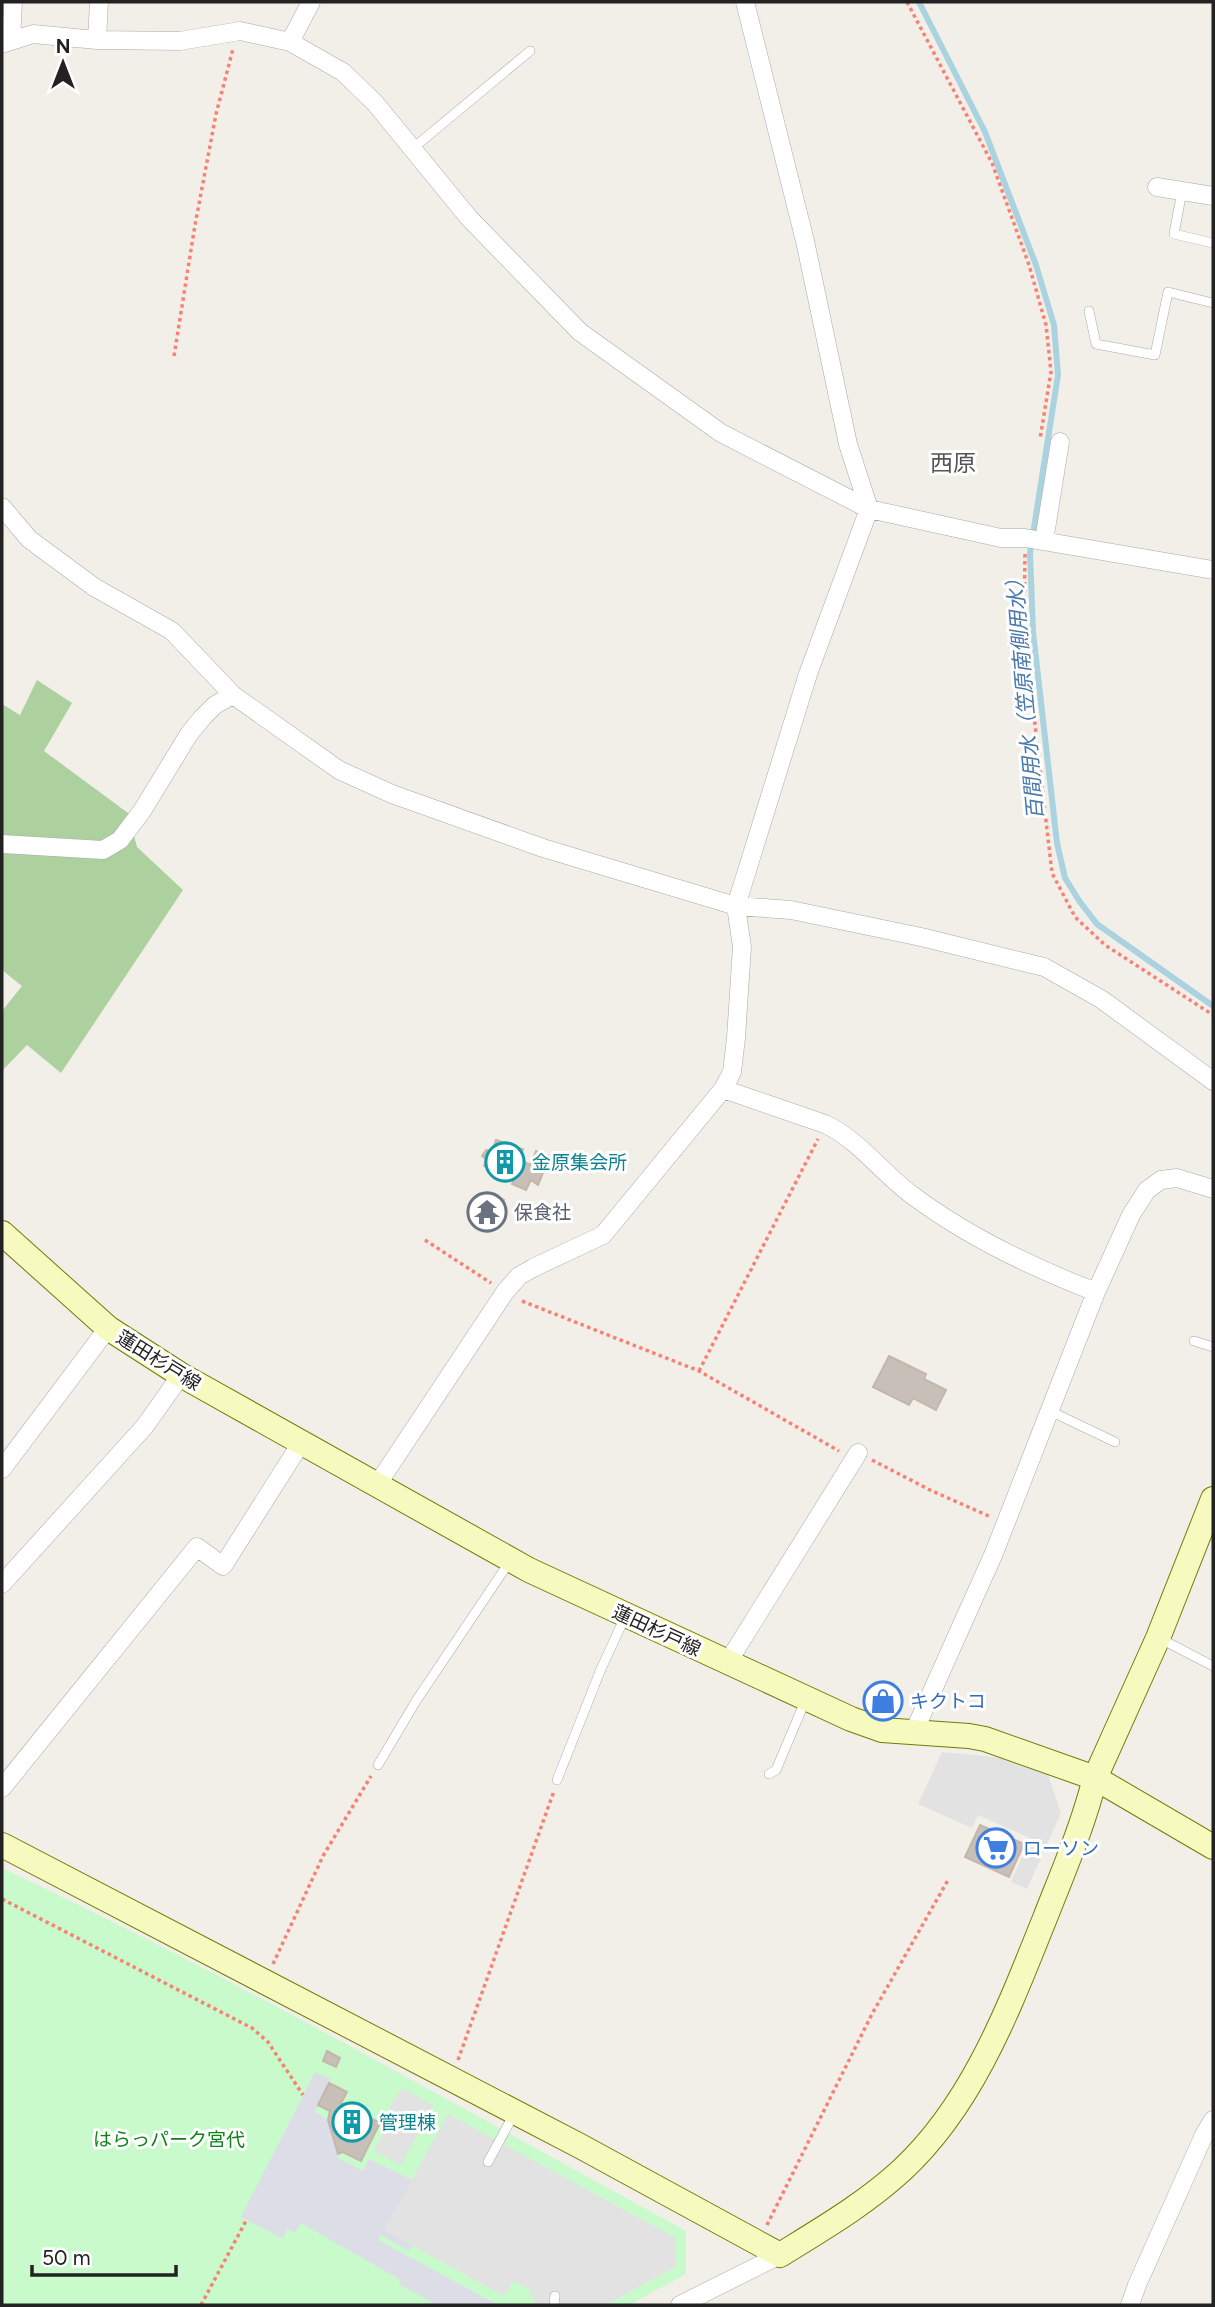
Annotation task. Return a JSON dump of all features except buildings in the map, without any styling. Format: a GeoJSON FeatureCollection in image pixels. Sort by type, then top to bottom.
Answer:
{"type":"FeatureCollection","features":[{"type":"Feature","properties":{"kind":"street"},"geometry":{"type":"LineString","coordinates":[[13,2],[6,42],[33,34],[97,40],[180,41],[240,31],[290,42],[343,72],[375,103],[469,218],[580,332],[721,433],[869,509],[1000,538],[1025,538],[1213,570]]}},
{"type":"Feature","properties":{"kind":"street"},"geometry":{"type":"LineString","coordinates":[[97,40],[99,2]]}},
{"type":"Feature","properties":{"kind":"street"},"geometry":{"type":"LineString","coordinates":[[290,42],[311,2]]}},
{"type":"Feature","properties":{"kind":"street"},"geometry":{"type":"LineString","coordinates":[[377,1485],[505,1292],[519,1276],[603,1235],[723,1089],[732,1072],[742,947],[736,906],[808,674],[869,509],[848,444],[805,241],[745,2]]}},
{"type":"Feature","properties":{"kind":"street"},"geometry":{"type":"LineString","coordinates":[[1157,187],[1213,196]]}},
{"type":"Feature","properties":{"kind":"street"},"geometry":{"type":"LineString","coordinates":[[1044,541],[1060,442]]}},
{"type":"Feature","properties":{"kind":"street"},"geometry":{"type":"LineString","coordinates":[[2,507],[29,540],[83,579],[172,631],[233,695],[339,770],[392,794],[543,848],[736,906],[791,910],[922,937],[1044,967],[1101,999],[1213,1081]]}},
{"type":"Feature","properties":{"kind":"street"},"geometry":{"type":"LineString","coordinates":[[2,844],[103,850],[120,840],[142,811],[196,726],[215,705],[233,695]]}},
{"type":"Feature","properties":{"kind":"street"},"geometry":{"type":"LineString","coordinates":[[723,1089],[841,1131],[891,1178],[930,1209],[1008,1254],[1096,1292]]}},
{"type":"Feature","properties":{"kind":"street"},"geometry":{"type":"LineString","coordinates":[[913,1734],[1005,1524],[1096,1292],[1131,1215],[1147,1190],[1161,1180],[1177,1178],[1213,1189]]}},
{"type":"Feature","properties":{"kind":"street","name":"蓮田杉戸線"},"geometry":{"type":"LineString","coordinates":[[2,1233],[108,1328],[181,1376],[511,1560],[851,1719],[882,1730],[985,1739],[1095,1778],[1213,1847]]}},
{"type":"Feature","properties":{"kind":"street"},"geometry":{"type":"LineString","coordinates":[[2,1469],[108,1328]]}},
{"type":"Feature","properties":{"kind":"street"},"geometry":{"type":"LineString","coordinates":[[2,1584],[145,1426],[181,1376]]}},
{"type":"Feature","properties":{"kind":"street"},"geometry":{"type":"LineString","coordinates":[[2,1788],[197,1547],[223,1566],[301,1443]]}},
{"type":"Feature","properties":{"kind":"street"},"geometry":{"type":"LineString","coordinates":[[728,1662],[856,1456]]}},
{"type":"Feature","properties":{"kind":"street"},"geometry":{"type":"LineString","coordinates":[[680,2305],[704,2299],[769,2249],[860,2206],[904,2169],[939,2129],[966,2092],[1006,2015],[1086,1815],[1095,1778],[1158,1638],[1213,1499]]}},
{"type":"Feature","properties":{"kind":"street"},"geometry":{"type":"LineString","coordinates":[[2,1845],[514,2112],[769,2249]]}},
{"type":"Feature","properties":{"kind":"street"},"geometry":{"type":"LineString","coordinates":[[1130,2305],[1159,2235],[1213,2120]]}},
{"type":"Feature","properties":{"kind":"lane"},"geometry":{"type":"LineString","coordinates":[[412,149],[530,51]]}},
{"type":"Feature","properties":{"kind":"lane"},"geometry":{"type":"LineString","coordinates":[[1182,191],[1174,234],[1213,243]]}},
{"type":"Feature","properties":{"kind":"lane"},"geometry":{"type":"LineString","coordinates":[[1089,311],[1096,344],[1155,355],[1168,292],[1213,303]]}},
{"type":"Feature","properties":{"kind":"lane"},"geometry":{"type":"LineString","coordinates":[[1194,1341],[1213,1347]]}},
{"type":"Feature","properties":{"kind":"lane"},"geometry":{"type":"LineString","coordinates":[[1049,1411],[1115,1442]]}},
{"type":"Feature","properties":{"kind":"lane"},"geometry":{"type":"LineString","coordinates":[[378,1765],[416,1701],[511,1560]]}},
{"type":"Feature","properties":{"kind":"lane"},"geometry":{"type":"LineString","coordinates":[[558,1780],[601,1669],[626,1615]]}},
{"type":"Feature","properties":{"kind":"lane"},"geometry":{"type":"LineString","coordinates":[[1158,1638],[1213,1667]]}},
{"type":"Feature","properties":{"kind":"lane"},"geometry":{"type":"LineString","coordinates":[[769,1774],[776,1770],[806,1699]]}},
{"type":"Feature","properties":{"kind":"lane"},"geometry":{"type":"LineString","coordinates":[[488,2162],[514,2112]]}},
{"type":"Feature","properties":{"kind":"path"},"geometry":{"type":"LineString","coordinates":[[174,356],[216,114],[230,55],[240,31]]}},
{"type":"Feature","properties":{"kind":"path"},"geometry":{"type":"LineString","coordinates":[[699,1371],[825,1124]]}},
{"type":"Feature","properties":{"kind":"path"},"geometry":{"type":"LineString","coordinates":[[425,1240],[505,1292],[544,1311],[699,1371],[856,1456],[1005,1524]]}},
{"type":"Feature","properties":{"kind":"path"},"geometry":{"type":"LineString","coordinates":[[265,1982],[323,1856],[378,1765]]}},
{"type":"Feature","properties":{"kind":"path"},"geometry":{"type":"LineString","coordinates":[[451,2079],[558,1780]]}},
{"type":"Feature","properties":{"kind":"path"},"geometry":{"type":"LineString","coordinates":[[769,2249],[845,2065],[948,1880]]}},
{"type":"Feature","properties":{"kind":"path"},"geometry":{"type":"LineString","coordinates":[[2,1899],[252,2028],[268,2042],[303,2095]]}},
{"type":"Feature","properties":{"kind":"path"},"geometry":{"type":"LineString","coordinates":[[201,2305],[247,2220]]}},
{"type":"Feature","properties":{"kind":"green space"},"geometry":{"type":"Polygon","coordinates":[[[37,680],[72,703],[44,751],[128,813],[137,847],[183,890],[61,1073],[27,1045],[2,1071],[2,1011],[22,986],[2,970],[2,704],[20,715],[37,680]]]}},
{"type":"Feature","properties":{"kind":"green space","name":"はらっパーク宮代"},"geometry":{"type":"Polygon","coordinates":[[[2,1868],[261,1998],[686,2231],[686,2274],[629,2305],[2,2305],[2,1868]]]}},
{"type":"Feature","properties":{"kind":"shaded area"},"geometry":{"type":"Polygon","coordinates":[[[942,1752],[1013,1759],[1048,1774],[1061,1813],[1027,1889],[1011,1882],[1030,1838],[978,1815],[972,1828],[918,1804],[942,1752]]]}},
{"type":"Feature","properties":{"kind":"shaded area"},"geometry":{"type":"Polygon","coordinates":[[[315,2072],[331,2079],[315,2112],[328,2120],[338,2158],[363,2171],[369,2159],[412,2180],[384,2230],[412,2246],[409,2251],[381,2235],[378,2240],[498,2305],[437,2305],[399,2284],[401,2280],[301,2223],[295,2233],[287,2229],[283,2239],[241,2217],[315,2072]]]}},
{"type":"Feature","properties":{"kind":"shaded area"},"geometry":{"type":"Polygon","coordinates":[[[401,2088],[433,2105],[401,2165],[374,2151],[387,2126],[382,2123],[401,2088]]]}},
{"type":"Feature","properties":{"kind":"shaded area"},"geometry":{"type":"Polygon","coordinates":[[[448,2114],[676,2238],[675,2267],[606,2305],[536,2305],[529,2289],[513,2281],[504,2296],[384,2230],[448,2114]]]}},
{"type":"Feature","properties":{"kind":"waterway","name":"百間用水（笠原南側用水）"},"geometry":{"type":"LineString","coordinates":[[919,2],[985,132],[1036,265],[1054,325],[1058,375],[1030,553],[1033,632],[1057,843],[1065,878],[1097,924],[1213,1006]]}},
{"type":"Feature","properties":{"kind":"place","name":"金原集会所"},"geometry":{"type":"Point","coordinates":[505,1162]}},
{"type":"Feature","properties":{"kind":"place","name":"保食社"},"geometry":{"type":"Point","coordinates":[487,1212]}},
{"type":"Feature","properties":{"kind":"place","name":"キクトコ"},"geometry":{"type":"Point","coordinates":[883,1701]}},
{"type":"Feature","properties":{"kind":"place","name":"ローソン"},"geometry":{"type":"Point","coordinates":[996,1848]}},
{"type":"Feature","properties":{"kind":"place","name":"管理棟"},"geometry":{"type":"Point","coordinates":[352,2122]}},
{"type":"Feature","properties":{"kind":"district","name":"西原"},"geometry":{"type":"Point","coordinates":[953,463]}}]}
